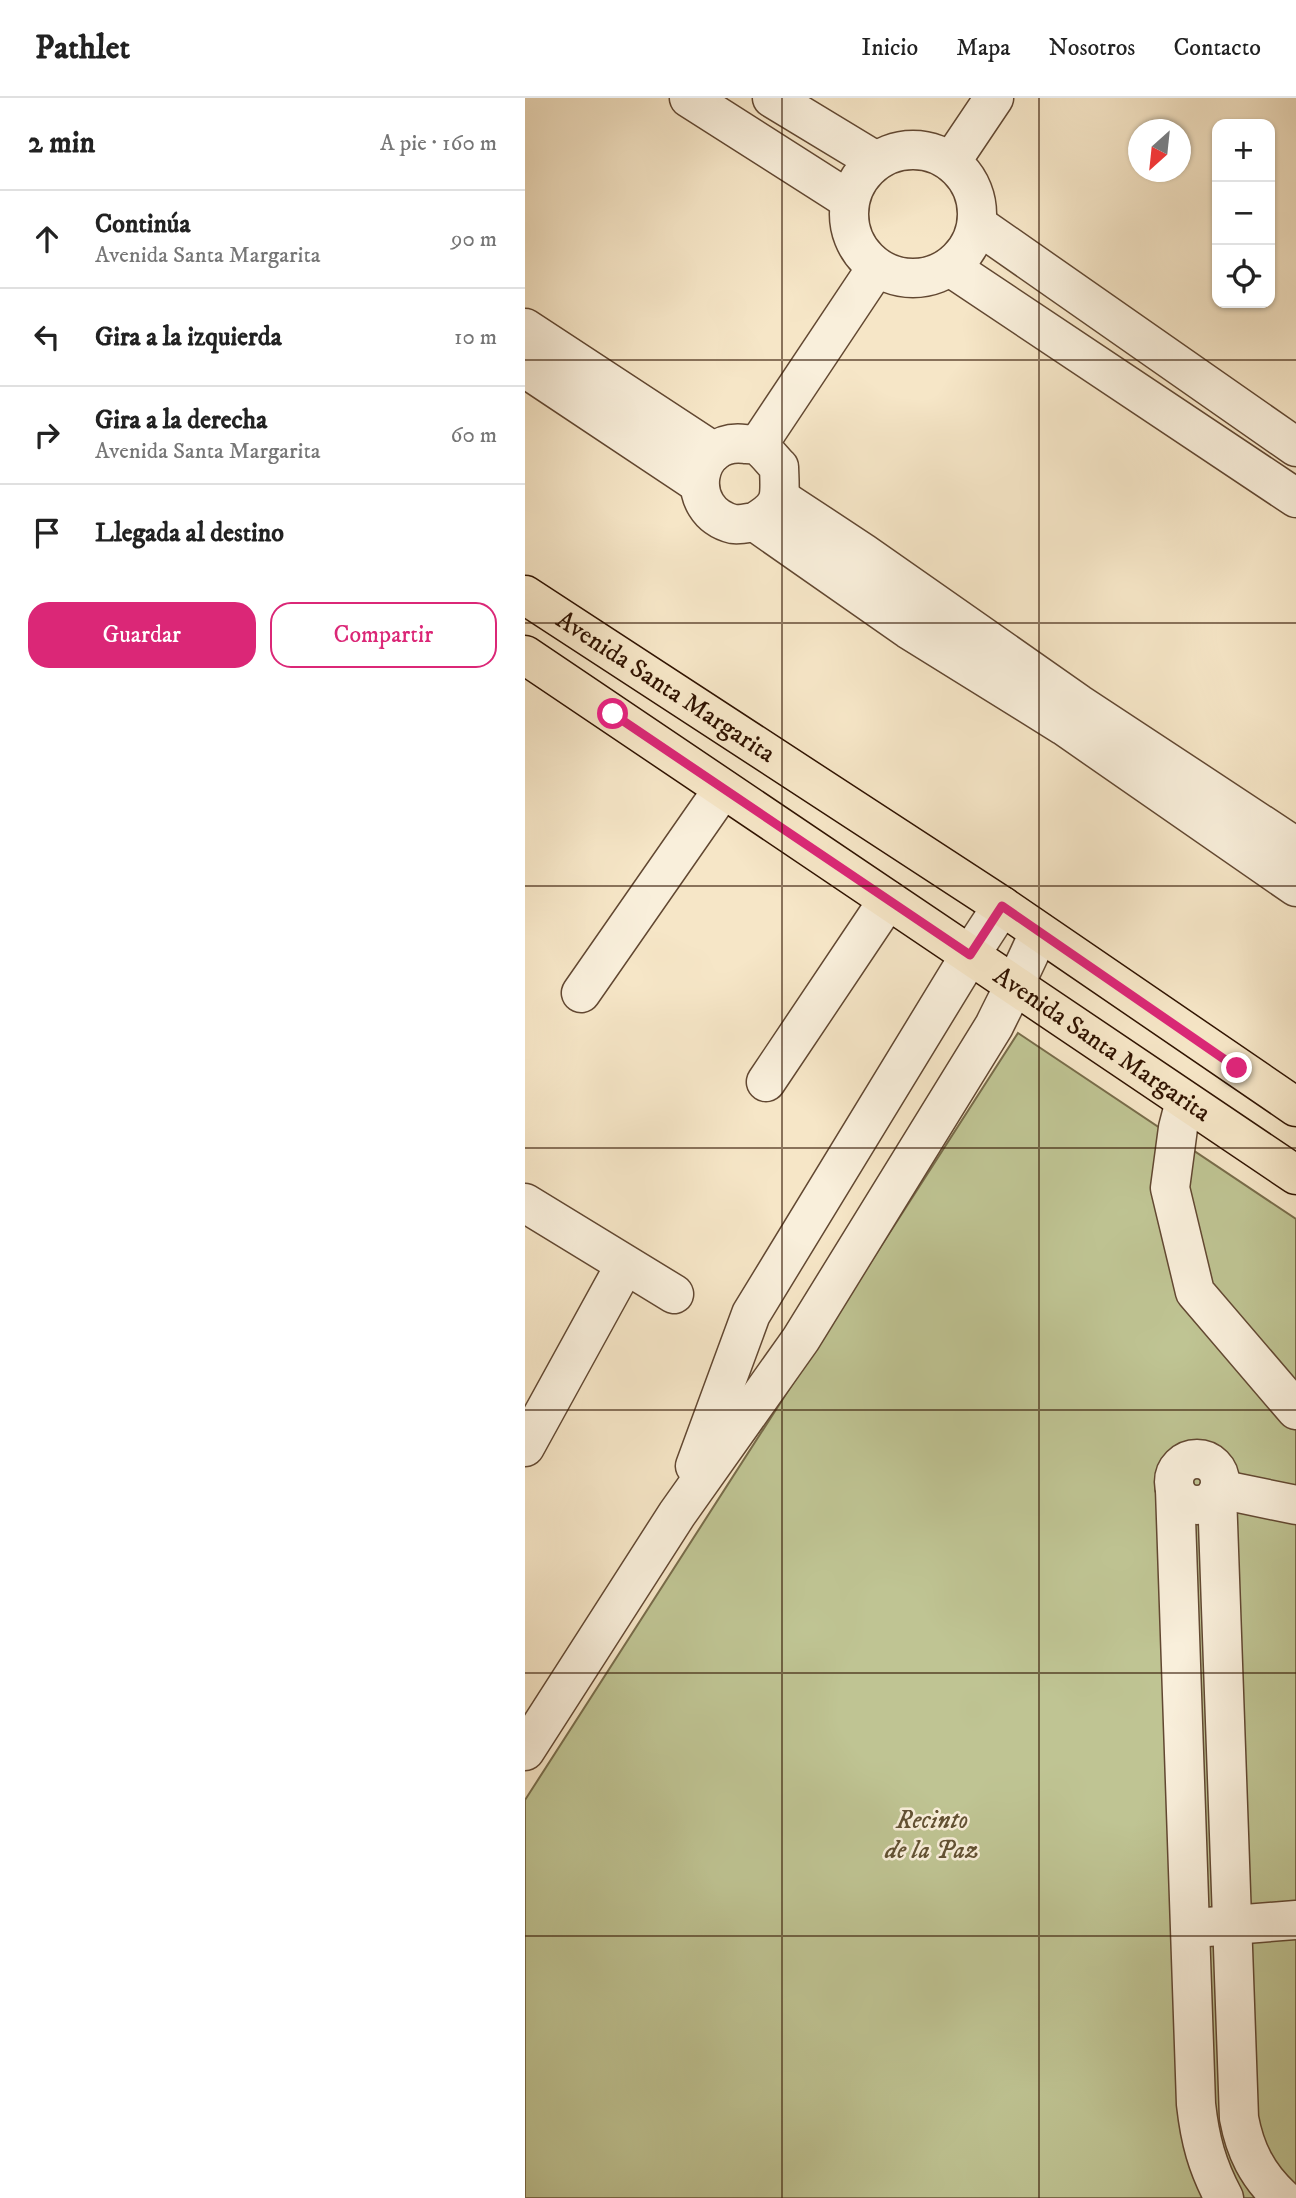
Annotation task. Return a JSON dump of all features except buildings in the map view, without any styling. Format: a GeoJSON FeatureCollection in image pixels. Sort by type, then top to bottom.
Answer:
{"type":"FeatureCollection","features":[{"type":"Feature","properties":{"kind":"main road","name":"Avenida Santa Margarita"},"geometry":{"type":"LineString","coordinates":[[525,595],[1002,906],[1296,1107]]}},
{"type":"Feature","properties":{"kind":"main road","name":"Avenida Santa Margarita"},"geometry":{"type":"LineString","coordinates":[[525,655],[1296,1175]]}},
{"type":"Feature","properties":{"kind":"street"},"geometry":{"type":"LineString","coordinates":[[689,98],[849,200]]}},
{"type":"Feature","properties":{"kind":"street"},"geometry":{"type":"LineString","coordinates":[[772,98],[876,161]]}},
{"type":"Feature","properties":{"kind":"street"},"geometry":{"type":"LineString","coordinates":[[951,162],[994,98]]}},
{"type":"Feature","properties":{"kind":"street"},"geometry":{"type":"LineString","coordinates":[[913,149],[933,153],[951,162],[968,179],[977,202],[978,225],[968,249],[950,267],[927,278],[901,278],[876,268],[859,250],[849,226],[849,200],[859,178],[876,161],[913,149]]}},
{"type":"Feature","properties":{"kind":"street"},"geometry":{"type":"LineString","coordinates":[[978,225],[1289,443],[1260,474]]}},
{"type":"Feature","properties":{"kind":"street"},"geometry":{"type":"LineString","coordinates":[[950,267],[1296,498]]}},
{"type":"Feature","properties":{"kind":"street"},"geometry":{"type":"LineString","coordinates":[[758,445],[876,268]]}},
{"type":"Feature","properties":{"kind":"street"},"geometry":{"type":"LineString","coordinates":[[525,328],[706,468]]}},
{"type":"Feature","properties":{"kind":"street"},"geometry":{"type":"LineString","coordinates":[[525,368],[706,468]]}},
{"type":"Feature","properties":{"kind":"street"},"geometry":{"type":"LineString","coordinates":[[735,442],[758,445],[779,467],[767,510],[735,524],[717,517],[704,503],[706,468],[735,442]]}},
{"type":"Feature","properties":{"kind":"street"},"geometry":{"type":"LineString","coordinates":[[767,510],[908,629],[1071,715],[1296,847]]}},
{"type":"Feature","properties":{"kind":"street"},"geometry":{"type":"LineString","coordinates":[[1071,715],[1296,887]]}},
{"type":"Feature","properties":{"kind":"street"},"geometry":{"type":"LineString","coordinates":[[581,993],[723,789]]}},
{"type":"Feature","properties":{"kind":"street"},"geometry":{"type":"LineString","coordinates":[[765,1082],[888,900]]}},
{"type":"Feature","properties":{"kind":"street"},"geometry":{"type":"LineString","coordinates":[[677,1514],[751,1314],[1002,906]]}},
{"type":"Feature","properties":{"kind":"street"},"geometry":{"type":"LineString","coordinates":[[525,1751],[677,1514],[801,1339],[994,1027],[1039,932]]}},
{"type":"Feature","properties":{"kind":"street"},"geometry":{"type":"LineString","coordinates":[[1185,1101],[1178,1128],[1170,1188],[1195,1292],[1296,1410]]}},
{"type":"Feature","properties":{"kind":"street"},"geometry":{"type":"LineString","coordinates":[[833,1181],[883,1206]]}},
{"type":"Feature","properties":{"kind":"street"},"geometry":{"type":"LineString","coordinates":[[525,1203],[674,1294]]}},
{"type":"Feature","properties":{"kind":"street"},"geometry":{"type":"LineString","coordinates":[[525,1447],[625,1265]]}},
{"type":"Feature","properties":{"kind":"street"},"geometry":{"type":"LineString","coordinates":[[769,1286],[818,1310]]}},
{"type":"Feature","properties":{"kind":"street"},"geometry":{"type":"LineString","coordinates":[[1224,2198],[1214,2180],[1200,2140],[1196,2104],[1189,1928],[1174,1478],[1178,1468],[1186,1461],[1197,1459],[1207,1461],[1216,1468],[1220,1478],[1218,1491],[1239,2118],[1244,2143],[1255,2167],[1282,2198]]}},
{"type":"Feature","properties":{"kind":"street"},"geometry":{"type":"LineString","coordinates":[[1218,1491],[1296,1505]]}},
{"type":"Feature","properties":{"kind":"street"},"geometry":{"type":"LineString","coordinates":[[1189,1928],[1296,1920]]}},
{"type":"Feature","properties":{"kind":"green space","name":"Recinto de la Paz"},"geometry":{"type":"Polygon","coordinates":[[[1018,1033],[1296,1219],[1296,2198],[525,2198],[525,1800],[1018,1033]]]}},
{"type":"Feature","properties":{"kind":"route"},"geometry":{"type":"LineString","coordinates":[[613,714],[970,955],[1002,906],[1237,1068]]}}]}
